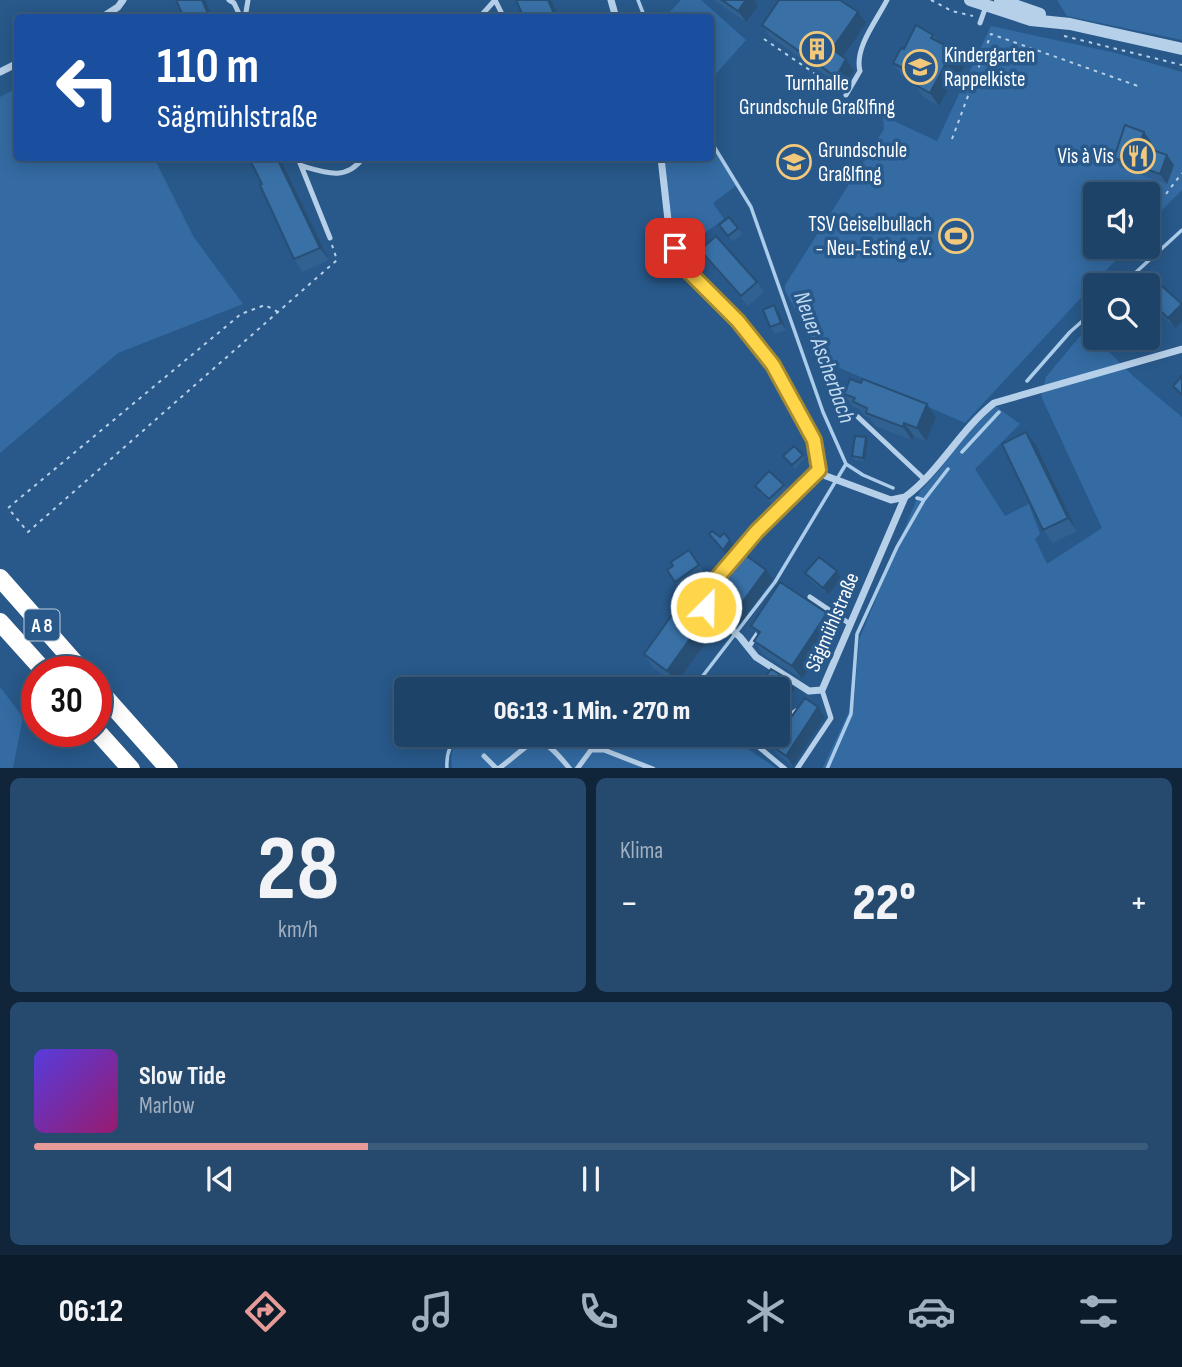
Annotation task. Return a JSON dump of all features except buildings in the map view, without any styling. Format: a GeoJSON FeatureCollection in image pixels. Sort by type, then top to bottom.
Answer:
{"type":"FeatureCollection","features":[{"type":"Feature","properties":{"kind":"highway","name":"A 8"},"geometry":{"type":"LineString","coordinates":[[0,578],[69,656]]}},
{"type":"Feature","properties":{"kind":"highway","name":"A 8"},"geometry":{"type":"LineString","coordinates":[[0,622],[31,656]]}},
{"type":"Feature","properties":{"kind":"highway"},"geometry":{"type":"LineString","coordinates":[[112,705],[169,768]]}},
{"type":"Feature","properties":{"kind":"highway"},"geometry":{"type":"LineString","coordinates":[[112,747],[131,768]]}},
{"type":"Feature","properties":{"kind":"street"},"geometry":{"type":"LineString","coordinates":[[107,14],[123,0]]}},
{"type":"Feature","properties":{"kind":"street"},"geometry":{"type":"LineString","coordinates":[[970,0],[1031,20],[1070,24],[1182,48]]}},
{"type":"Feature","properties":{"kind":"street"},"geometry":{"type":"LineString","coordinates":[[1000,0],[1070,24]]}},
{"type":"Feature","properties":{"kind":"street"},"geometry":{"type":"LineString","coordinates":[[661,161],[668,220],[675,248],[687,270],[738,321],[773,365],[814,440],[822,473]]}},
{"type":"Feature","properties":{"kind":"street","name":"Sägmühlstraße"},"geometry":{"type":"LineString","coordinates":[[715,581],[706,591],[706,607],[740,637],[756,657],[809,691],[822,690],[905,497],[925,480],[965,429],[995,403],[1182,349]]}},
{"type":"Feature","properties":{"kind":"street"},"geometry":{"type":"LineString","coordinates":[[822,473],[891,500],[905,497]]}},
{"type":"Feature","properties":{"kind":"street"},"geometry":{"type":"LineString","coordinates":[[732,561],[757,531],[822,473]]}},
{"type":"Feature","properties":{"kind":"lane"},"geometry":{"type":"LineString","coordinates":[[229,0],[241,14]]}},
{"type":"Feature","properties":{"kind":"lane"},"geometry":{"type":"LineString","coordinates":[[483,14],[495,0]]}},
{"type":"Feature","properties":{"kind":"lane"},"geometry":{"type":"LineString","coordinates":[[846,95],[860,71],[858,61],[862,50],[887,0]]}},
{"type":"Feature","properties":{"kind":"lane"},"geometry":{"type":"LineString","coordinates":[[980,23],[985,3]]}},
{"type":"Feature","properties":{"kind":"lane"},"geometry":{"type":"LineString","coordinates":[[300,161],[330,238]]}},
{"type":"Feature","properties":{"kind":"lane"},"geometry":{"type":"LineString","coordinates":[[302,166],[334,175],[348,170],[359,161]]}},
{"type":"Feature","properties":{"kind":"lane"},"geometry":{"type":"LineString","coordinates":[[858,417],[925,480]]}},
{"type":"Feature","properties":{"kind":"lane"},"geometry":{"type":"LineString","coordinates":[[810,597],[850,624]]}},
{"type":"Feature","properties":{"kind":"lane"},"geometry":{"type":"LineString","coordinates":[[748,648],[767,619]]}},
{"type":"Feature","properties":{"kind":"lane"},"geometry":{"type":"LineString","coordinates":[[797,768],[831,718],[822,690]]}},
{"type":"Feature","properties":{"kind":"lane"},"geometry":{"type":"LineString","coordinates":[[804,699],[809,691]]}},
{"type":"Feature","properties":{"kind":"lane"},"geometry":{"type":"LineString","coordinates":[[790,717],[798,707]]}},
{"type":"Feature","properties":{"kind":"lane"},"geometry":{"type":"LineString","coordinates":[[484,755],[498,768],[534,741],[543,741],[552,746],[570,768]]}},
{"type":"Feature","properties":{"kind":"lane"},"geometry":{"type":"LineString","coordinates":[[761,747],[785,768]]}},
{"type":"Feature","properties":{"kind":"lane"},"geometry":{"type":"LineString","coordinates":[[577,768],[591,750],[604,750],[653,768]]}},
{"type":"Feature","properties":{"kind":"path"},"geometry":{"type":"LineString","coordinates":[[952,139],[992,34],[1139,86]]}},
{"type":"Feature","properties":{"kind":"path"},"geometry":{"type":"LineString","coordinates":[[764,39],[846,95]]}},
{"type":"Feature","properties":{"kind":"path"},"geometry":{"type":"LineString","coordinates":[[809,70],[812,66]]}},
{"type":"Feature","properties":{"kind":"path"},"geometry":{"type":"LineString","coordinates":[[1160,193],[1166,194],[1182,173]]}},
{"type":"Feature","properties":{"kind":"path"},"geometry":{"type":"LineString","coordinates":[[278,312],[265,305],[241,314],[8,508],[29,533],[337,260],[330,238]]}},
{"type":"Feature","properties":{"kind":"shaded area"},"geometry":{"type":"Polygon","coordinates":[[[681,0],[701,0],[746,40],[714,76],[714,14],[668,14],[681,0]]]}},
{"type":"Feature","properties":{"kind":"shaded area"},"geometry":{"type":"Polygon","coordinates":[[[1057,0],[1182,0],[1182,40],[1067,16],[1057,0]]]}},
{"type":"Feature","properties":{"kind":"shaded area","name":"TSV Geiselbullach - Neu-Esting e.V."},"geometry":{"type":"Polygon","coordinates":[[[991,26],[1116,53],[1182,72],[1182,190],[1160,212],[1160,182],[1083,182],[1083,259],[1117,259],[1104,273],[1083,273],[1083,296],[965,423],[824,361],[785,291],[785,285],[884,129],[883,116],[937,141],[991,26]]]}},
{"type":"Feature","properties":{"kind":"shaded area"},"geometry":{"type":"Polygon","coordinates":[[[14,90],[14,161],[156,161],[193,236],[243,304],[118,353],[0,453],[0,97],[14,90]]]}},
{"type":"Feature","properties":{"kind":"shaded area"},"geometry":{"type":"Polygon","coordinates":[[[714,145],[737,185],[713,203],[724,219],[678,253],[661,161],[714,161],[714,145]]]}},
{"type":"Feature","properties":{"kind":"shaded area"},"geometry":{"type":"Polygon","coordinates":[[[1083,333],[1083,350],[1107,350],[1182,417],[1182,768],[822,768],[854,701],[859,640],[920,491],[966,434],[995,406],[1020,424],[975,469],[1005,516],[1029,504],[1040,534],[1035,539],[1047,564],[1102,528],[1041,396],[1046,377],[1083,333]]]}},
{"type":"Feature","properties":{"kind":"shaded area"},"geometry":{"type":"Polygon","coordinates":[[[0,687],[21,714],[21,727],[13,768],[0,768],[0,687]]]}},
{"type":"Feature","properties":{"kind":"shaded area"},"geometry":{"type":"Polygon","coordinates":[[[745,747],[776,768],[452,768],[453,749],[745,747]]]}},
{"type":"Feature","properties":{"kind":"waterway","name":"Neuer Ascherbach"},"geometry":{"type":"LineString","coordinates":[[638,0],[643,14]]}},
{"type":"Feature","properties":{"kind":"waterway","name":"Neuer Ascherbach"},"geometry":{"type":"LineString","coordinates":[[714,147],[751,207],[823,412],[846,464],[893,488]]}},
{"type":"Feature","properties":{"kind":"waterway"},"geometry":{"type":"LineString","coordinates":[[1135,273],[1182,230]]}},
{"type":"Feature","properties":{"kind":"waterway"},"geometry":{"type":"LineString","coordinates":[[1027,381],[1083,320]]}},
{"type":"Feature","properties":{"kind":"waterway"},"geometry":{"type":"LineString","coordinates":[[962,452],[999,412]]}},
{"type":"Feature","properties":{"kind":"waterway"},"geometry":{"type":"LineString","coordinates":[[702,677],[775,582],[846,464]]}},
{"type":"Feature","properties":{"kind":"waterway"},"geometry":{"type":"LineString","coordinates":[[924,500],[948,469]]}},
{"type":"Feature","properties":{"kind":"waterway","name":"Neuer Ascherbach"},"geometry":{"type":"LineString","coordinates":[[827,768],[851,714],[857,634],[897,547],[924,500],[917,498]]}},
{"type":"Feature","properties":{"kind":"waterway"},"geometry":{"type":"LineString","coordinates":[[447,768],[450,747]]}},
{"type":"Feature","properties":{"kind":"place","name":"Turnhalle Grundschule Graßlfing"},"geometry":{"type":"Point","coordinates":[817,49]}},
{"type":"Feature","properties":{"kind":"place","name":"Kindergarten Rappelkiste"},"geometry":{"type":"Point","coordinates":[920,67]}},
{"type":"Feature","properties":{"kind":"place","name":"Vis à Vis"},"geometry":{"type":"Point","coordinates":[1138,156]}},
{"type":"Feature","properties":{"kind":"place","name":"Grundschule Graßlfing"},"geometry":{"type":"Point","coordinates":[794,162]}},
{"type":"Feature","properties":{"kind":"place","name":"TSV Geiselbullach - Neu-Esting e.V."},"geometry":{"type":"Point","coordinates":[956,236]}},
{"type":"Feature","properties":{"kind":"route"},"geometry":{"type":"LineString","coordinates":[[675,248],[687,270],[738,321],[773,365],[814,440],[819,470],[757,531],[706,591],[706,607]]}}]}
